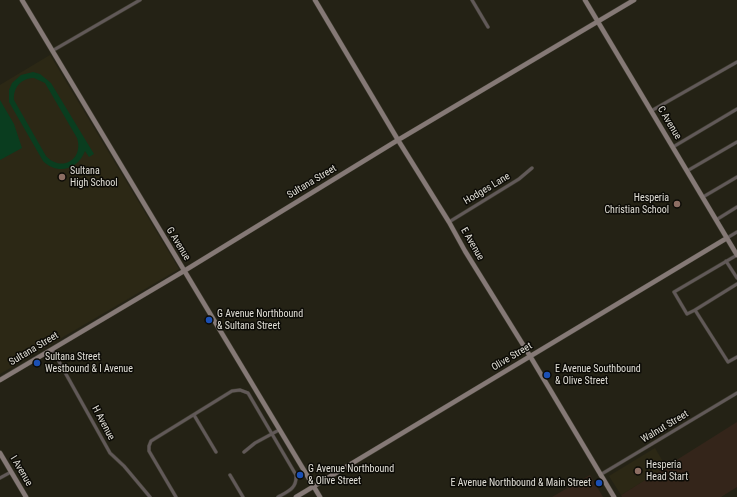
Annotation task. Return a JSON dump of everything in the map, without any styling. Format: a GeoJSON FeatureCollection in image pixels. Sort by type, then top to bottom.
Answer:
{"type":"FeatureCollection","features":[{"type":"Feature","properties":{"kind":"street","name":"G Avenue"},"geometry":{"type":"LineString","coordinates":[[22,0],[320,497]]}},
{"type":"Feature","properties":{"kind":"street"},"geometry":{"type":"LineString","coordinates":[[52,51],[140,0]]}},
{"type":"Feature","properties":{"kind":"street","name":"E Avenue"},"geometry":{"type":"LineString","coordinates":[[315,0],[614,497]]}},
{"type":"Feature","properties":{"kind":"street"},"geometry":{"type":"LineString","coordinates":[[477,0],[473,1],[488,27]]}},
{"type":"Feature","properties":{"kind":"street","name":"C Avenue"},"geometry":{"type":"LineString","coordinates":[[585,0],[737,255]]}},
{"type":"Feature","properties":{"kind":"street","name":"Sultana Street"},"geometry":{"type":"LineString","coordinates":[[0,380],[398,140],[634,0]]}},
{"type":"Feature","properties":{"kind":"street"},"geometry":{"type":"LineString","coordinates":[[651,111],[737,62]]}},
{"type":"Feature","properties":{"kind":"street"},"geometry":{"type":"LineString","coordinates":[[673,147],[737,109]]}},
{"type":"Feature","properties":{"kind":"street"},"geometry":{"type":"LineString","coordinates":[[687,171],[737,142]]}},
{"type":"Feature","properties":{"kind":"street","name":"Hodges Lane"},"geometry":{"type":"LineString","coordinates":[[449,222],[519,179],[532,168]]}},
{"type":"Feature","properties":{"kind":"street"},"geometry":{"type":"LineString","coordinates":[[703,197],[737,176]]}},
{"type":"Feature","properties":{"kind":"street"},"geometry":{"type":"LineString","coordinates":[[716,220],[737,207]]}},
{"type":"Feature","properties":{"kind":"street","name":"Olive Street"},"geometry":{"type":"LineString","coordinates":[[296,497],[737,232]]}},
{"type":"Feature","properties":{"kind":"street"},"geometry":{"type":"LineString","coordinates":[[737,255],[674,292],[688,314],[737,284]]}},
{"type":"Feature","properties":{"kind":"street"},"geometry":{"type":"LineString","coordinates":[[726,261],[737,278]]}},
{"type":"Feature","properties":{"kind":"street"},"geometry":{"type":"LineString","coordinates":[[733,272],[737,270]]}},
{"type":"Feature","properties":{"kind":"street"},"geometry":{"type":"LineString","coordinates":[[695,310],[728,362],[737,357]]}},
{"type":"Feature","properties":{"kind":"street","name":"H Avenue"},"geometry":{"type":"LineString","coordinates":[[52,348],[110,453],[124,466],[150,497]]}},
{"type":"Feature","properties":{"kind":"street"},"geometry":{"type":"LineString","coordinates":[[176,497],[149,450],[149,446],[155,438],[232,391],[240,390],[248,393],[296,475],[296,482],[292,489],[278,497]]}},
{"type":"Feature","properties":{"kind":"street","name":"Walnut Street"},"geometry":{"type":"LineString","coordinates":[[600,475],[737,393]]}},
{"type":"Feature","properties":{"kind":"street"},"geometry":{"type":"LineString","coordinates":[[194,415],[216,452]]}},
{"type":"Feature","properties":{"kind":"street"},"geometry":{"type":"LineString","coordinates":[[244,452],[279,430]]}},
{"type":"Feature","properties":{"kind":"street","name":"I Avenue"},"geometry":{"type":"LineString","coordinates":[[0,454],[26,497]]}},
{"type":"Feature","properties":{"kind":"street"},"geometry":{"type":"LineString","coordinates":[[0,478],[11,472]]}},
{"type":"Feature","properties":{"kind":"street"},"geometry":{"type":"LineString","coordinates":[[230,475],[243,497]]}},
{"type":"Feature","properties":{"kind":"shaded area","name":"Sultana High School"},"geometry":{"type":"Polygon","coordinates":[[[50,55],[179,269],[0,374],[0,85],[50,55]]]}},
{"type":"Feature","properties":{"kind":"shaded area"},"geometry":{"type":"Polygon","coordinates":[[[737,422],[737,487],[721,497],[622,497],[621,495],[737,422]]]}},
{"type":"Feature","properties":{"kind":"shaded area","name":"Hesperia Head Start"},"geometry":{"type":"Polygon","coordinates":[[[655,448],[666,467],[621,495],[609,476],[655,448]]]}},
{"type":"Feature","properties":{"kind":"shaded area"},"geometry":{"type":"Polygon","coordinates":[[[590,475],[603,497],[552,497],[590,475]]]}},
{"type":"Feature","properties":{"kind":"green space"},"geometry":{"type":"Polygon","coordinates":[[[33,72],[40,74],[51,83],[94,154],[89,157],[85,151],[77,163],[61,169],[54,168],[43,161],[9,102],[9,90],[12,83],[21,75],[33,72]],[[34,78],[25,80],[16,88],[14,100],[46,156],[52,161],[65,163],[70,161],[77,152],[77,138],[45,83],[34,78]]]}},
{"type":"Feature","properties":{"kind":"green space"},"geometry":{"type":"Polygon","coordinates":[[[0,100],[14,124],[22,148],[0,160],[0,100]]]}},
{"type":"Feature","properties":{"kind":"place","name":"Sultana High School"},"geometry":{"type":"Point","coordinates":[62,177]}},
{"type":"Feature","properties":{"kind":"place","name":"Hesperia Christian School"},"geometry":{"type":"Point","coordinates":[677,204]}},
{"type":"Feature","properties":{"kind":"place","name":"G Avenue Northbound & Sultana Street"},"geometry":{"type":"Point","coordinates":[209,320]}},
{"type":"Feature","properties":{"kind":"place","name":"Sultana Street Westbound & I Avenue"},"geometry":{"type":"Point","coordinates":[37,363]}},
{"type":"Feature","properties":{"kind":"place","name":"E Avenue Southbound & Olive Street"},"geometry":{"type":"Point","coordinates":[547,375]}},
{"type":"Feature","properties":{"kind":"place","name":"Hesperia Head Start"},"geometry":{"type":"Point","coordinates":[638,471]}},
{"type":"Feature","properties":{"kind":"place","name":"G Avenue Northbound & Olive Street"},"geometry":{"type":"Point","coordinates":[300,475]}},
{"type":"Feature","properties":{"kind":"place","name":"E Avenue Northbound & Main Street"},"geometry":{"type":"Point","coordinates":[599,483]}}]}
